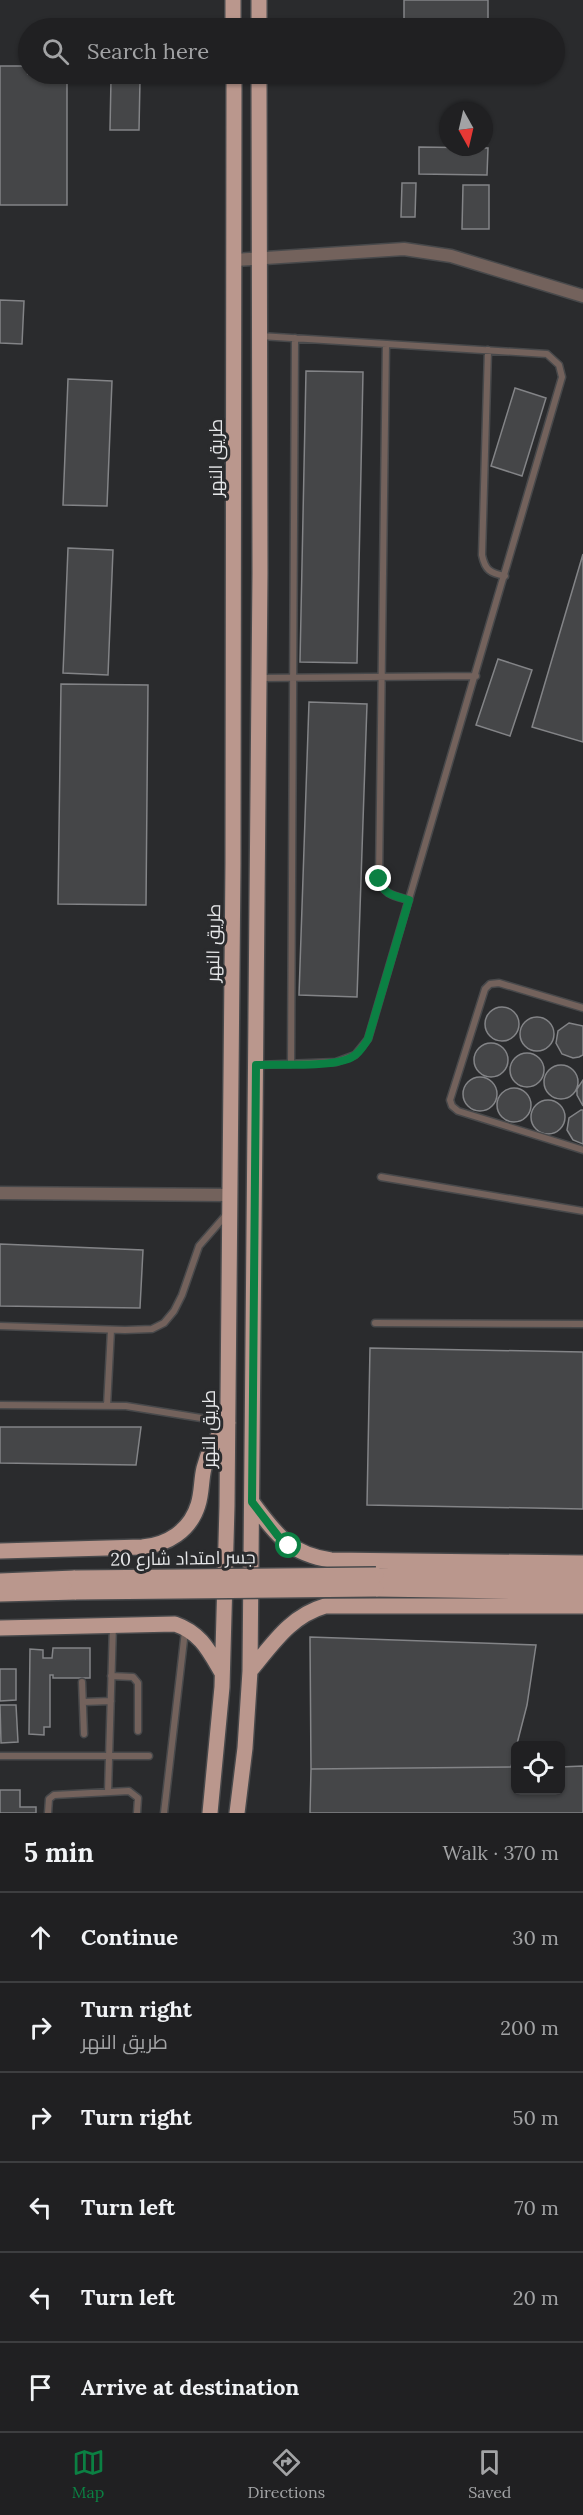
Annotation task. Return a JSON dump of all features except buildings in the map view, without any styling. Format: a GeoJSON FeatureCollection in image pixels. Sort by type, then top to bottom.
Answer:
{"type":"FeatureCollection","features":[{"type":"Feature","properties":{"kind":"main road"},"geometry":{"type":"LineString","coordinates":[[233,0],[233,18]]}},
{"type":"Feature","properties":{"kind":"main road"},"geometry":{"type":"LineString","coordinates":[[259,0],[259,18]]}},
{"type":"Feature","properties":{"kind":"main road","name":"طريق النهر"},"geometry":{"type":"LineString","coordinates":[[210,1813],[218,1742],[222,1674],[228,1423],[233,863],[234,84]]}},
{"type":"Feature","properties":{"kind":"main road"},"geometry":{"type":"LineString","coordinates":[[237,1813],[245,1748],[250,1671],[259,678],[259,84]]}},
{"type":"Feature","properties":{"kind":"main road"},"geometry":{"type":"LineString","coordinates":[[0,1551],[142,1547],[172,1539],[189,1524],[195,1514],[210,1451],[228,1423]]}},
{"type":"Feature","properties":{"kind":"main road"},"geometry":{"type":"LineString","coordinates":[[252,1502],[278,1536],[302,1553],[316,1558],[583,1563]]}},
{"type":"Feature","properties":{"kind":"main road","name":"جسر امتداد شارع 20"},"geometry":{"type":"LineString","coordinates":[[0,1581],[75,1585],[583,1577]]}},
{"type":"Feature","properties":{"kind":"main road","name":"جسر امتداد شارع 20"},"geometry":{"type":"LineString","coordinates":[[376,1582],[583,1592]]}},
{"type":"Feature","properties":{"kind":"main road","name":"جسر امتداد شارع 20"},"geometry":{"type":"LineString","coordinates":[[0,1594],[75,1585]]}},
{"type":"Feature","properties":{"kind":"main road"},"geometry":{"type":"LineString","coordinates":[[250,1671],[298,1617],[325,1606],[583,1606]]}},
{"type":"Feature","properties":{"kind":"main road"},"geometry":{"type":"LineString","coordinates":[[0,1628],[163,1623],[186,1628],[201,1638],[222,1674]]}},
{"type":"Feature","properties":{"kind":"street"},"geometry":{"type":"LineString","coordinates":[[235,260],[404,249],[452,256],[583,296]]}},
{"type":"Feature","properties":{"kind":"street"},"geometry":{"type":"LineString","coordinates":[[0,1193],[229,1195]]}},
{"type":"Feature","properties":{"kind":"lane"},"geometry":{"type":"LineString","coordinates":[[256,1065],[336,1062],[355,1055],[368,1039],[562,377],[559,365],[548,354],[260,336]]}},
{"type":"Feature","properties":{"kind":"lane"},"geometry":{"type":"LineString","coordinates":[[291,1064],[295,338]]}},
{"type":"Feature","properties":{"kind":"lane"},"geometry":{"type":"LineString","coordinates":[[386,344],[379,879],[381,888],[388,894],[409,900]]}},
{"type":"Feature","properties":{"kind":"lane"},"geometry":{"type":"LineString","coordinates":[[488,350],[482,555],[484,565],[490,573],[505,576]]}},
{"type":"Feature","properties":{"kind":"lane"},"geometry":{"type":"LineString","coordinates":[[259,678],[476,676]]}},
{"type":"Feature","properties":{"kind":"lane"},"geometry":{"type":"LineString","coordinates":[[583,1008],[499,983],[490,984],[484,989],[450,1100],[458,1112],[583,1150]]}},
{"type":"Feature","properties":{"kind":"lane"},"geometry":{"type":"LineString","coordinates":[[381,1177],[583,1211]]}},
{"type":"Feature","properties":{"kind":"lane"},"geometry":{"type":"LineString","coordinates":[[0,1326],[111,1330],[152,1329],[164,1323],[174,1311],[199,1246],[229,1212]]}},
{"type":"Feature","properties":{"kind":"lane"},"geometry":{"type":"LineString","coordinates":[[375,1323],[583,1324]]}},
{"type":"Feature","properties":{"kind":"lane"},"geometry":{"type":"LineString","coordinates":[[107,1406],[111,1330]]}},
{"type":"Feature","properties":{"kind":"lane"},"geometry":{"type":"LineString","coordinates":[[0,1405],[150,1408],[228,1423]]}},
{"type":"Feature","properties":{"kind":"lane"},"geometry":{"type":"LineString","coordinates":[[108,1792],[113,1625]]}},
{"type":"Feature","properties":{"kind":"lane"},"geometry":{"type":"LineString","coordinates":[[164,1813],[186,1628]]}},
{"type":"Feature","properties":{"kind":"lane"},"geometry":{"type":"LineString","coordinates":[[111,1676],[130,1676],[137,1679],[139,1686],[138,1731]]}},
{"type":"Feature","properties":{"kind":"lane"},"geometry":{"type":"LineString","coordinates":[[82,1682],[84,1734]]}},
{"type":"Feature","properties":{"kind":"lane"},"geometry":{"type":"LineString","coordinates":[[83,1702],[111,1701]]}},
{"type":"Feature","properties":{"kind":"lane"},"geometry":{"type":"LineString","coordinates":[[0,1756],[149,1756]]}},
{"type":"Feature","properties":{"kind":"lane"},"geometry":{"type":"LineString","coordinates":[[48,1813],[48,1802],[54,1795],[108,1792],[133,1792],[138,1798],[137,1813]]}},
{"type":"Feature","properties":{"kind":"route"},"geometry":{"type":"LineString","coordinates":[[289,1546],[278,1536],[252,1502],[256,1065],[336,1062],[346,1060],[363,1048],[368,1039],[409,900],[388,894],[381,888],[379,879]]}}]}
